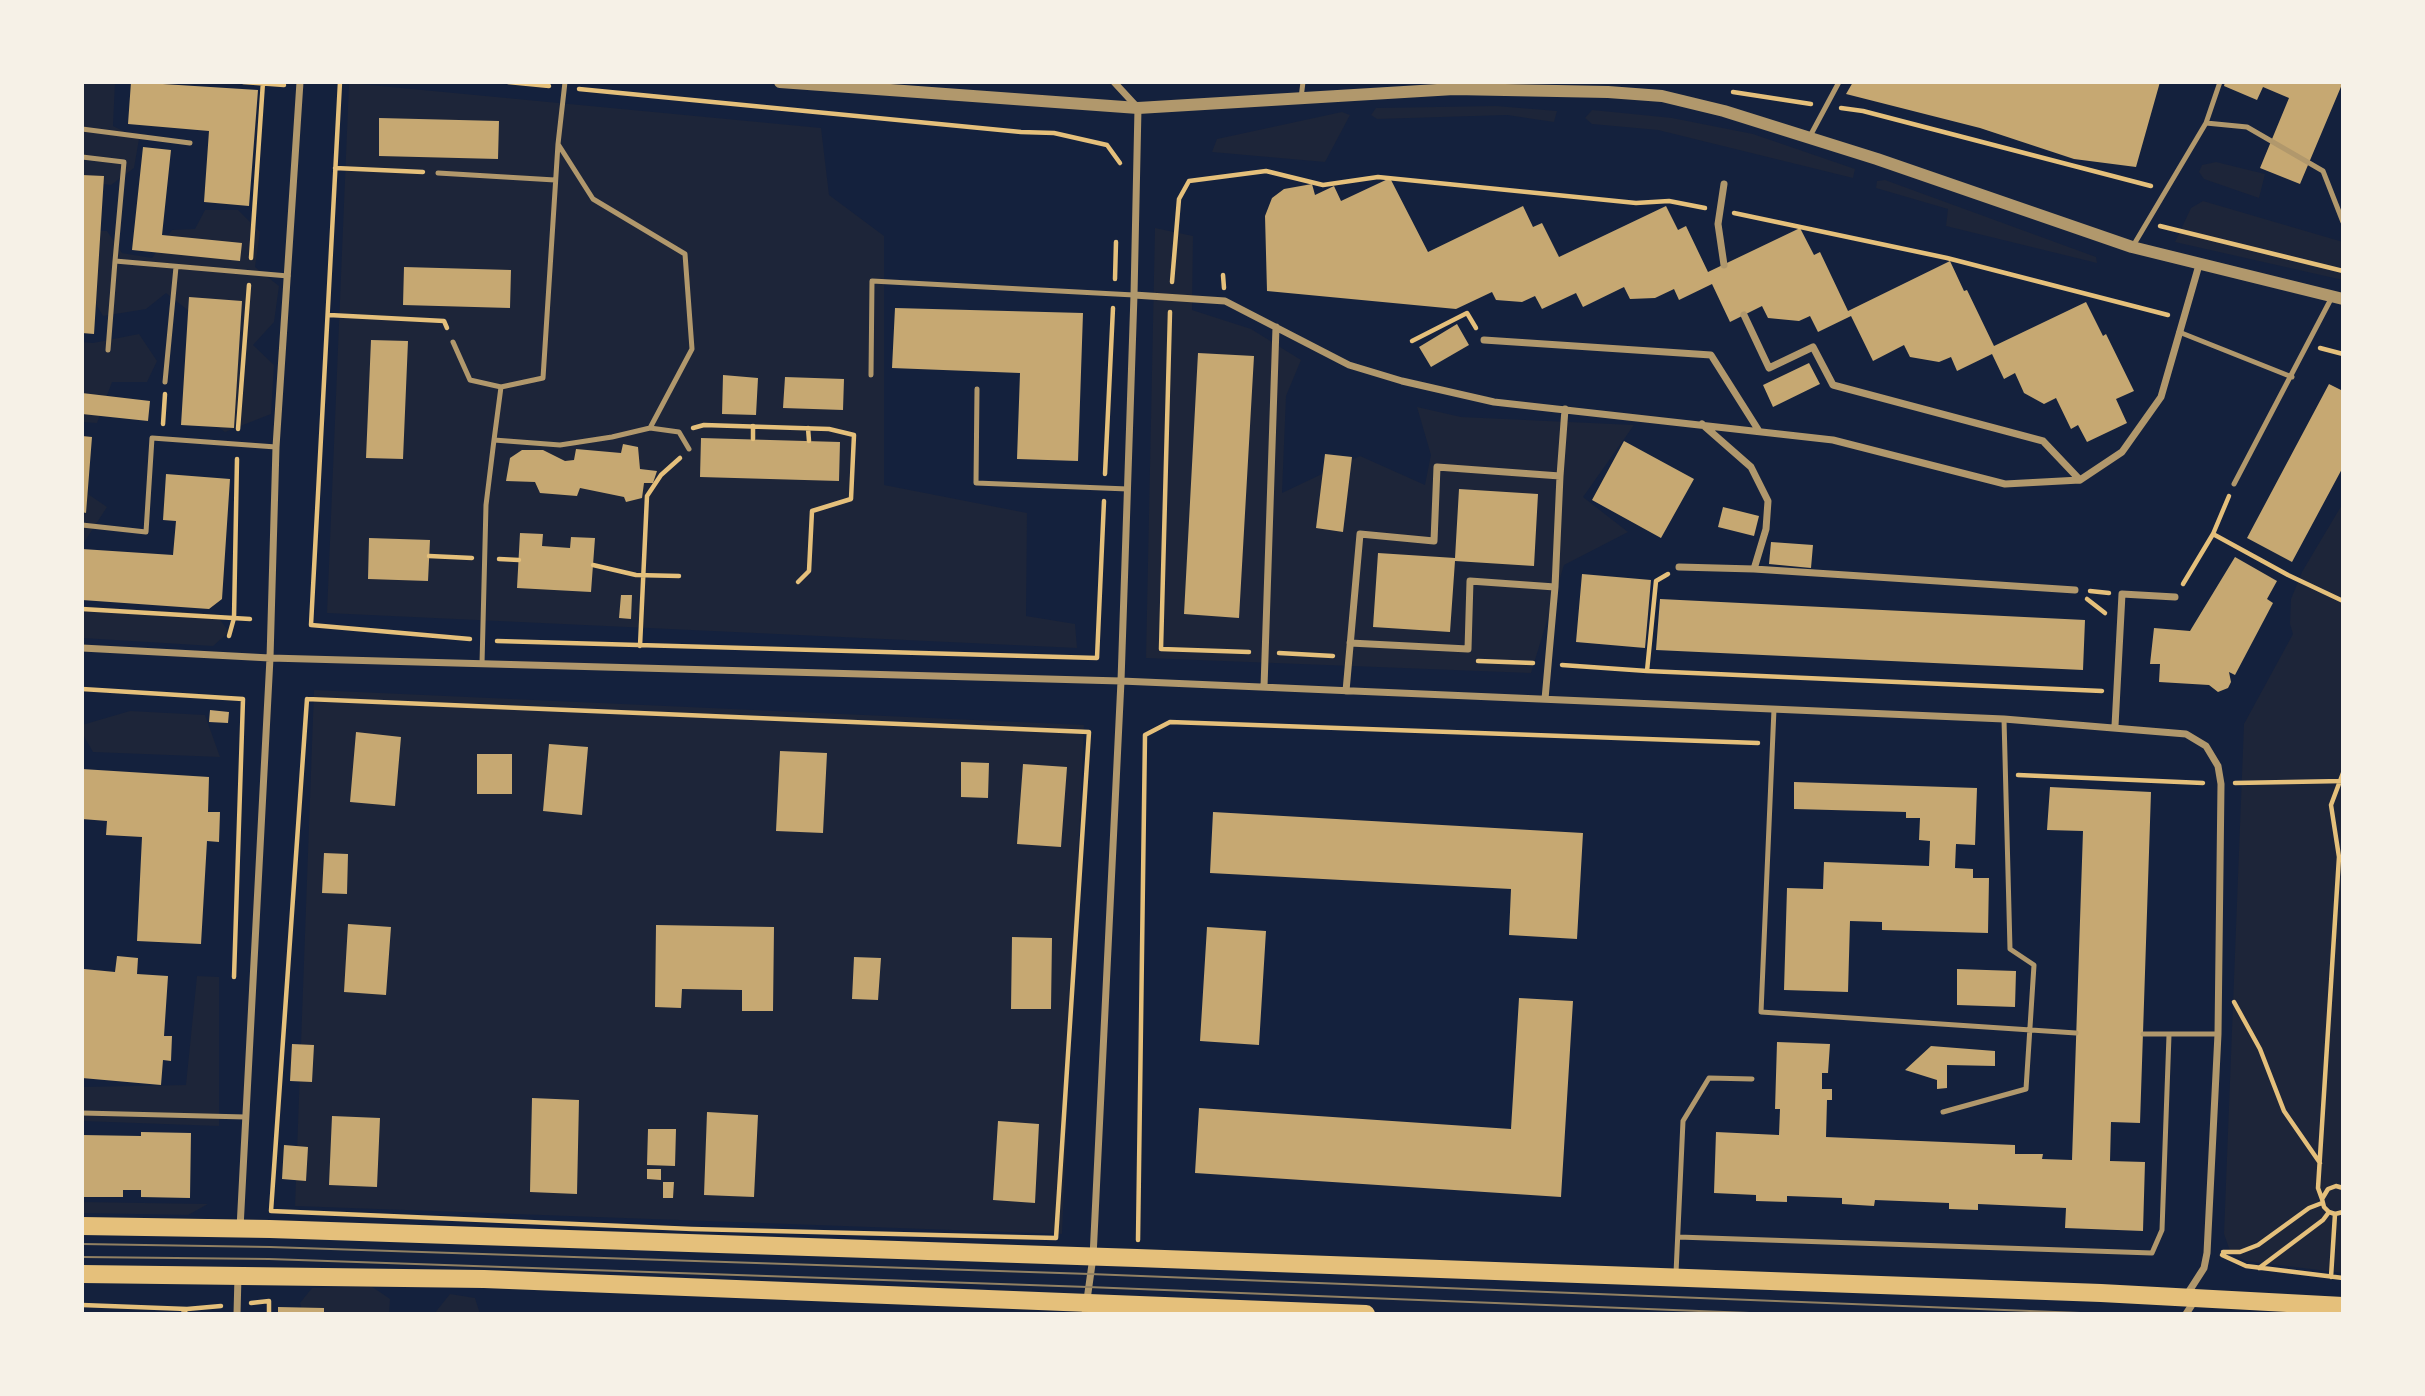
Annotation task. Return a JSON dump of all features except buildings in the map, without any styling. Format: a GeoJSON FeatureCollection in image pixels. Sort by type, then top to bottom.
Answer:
{"type":"FeatureCollection","features":[{"type":"Feature","properties":{"kind":"main road"},"geometry":{"type":"LineString","coordinates":[[82,1226],[240,1228],[1093,1257],[1676,1278],[2190,1303],[2343,1306]]}},
{"type":"Feature","properties":{"kind":"main road"},"geometry":{"type":"LineString","coordinates":[[82,1274],[484,1279],[1086,1308],[1366,1314]]}},
{"type":"Feature","properties":{"kind":"street"},"geometry":{"type":"LineString","coordinates":[[240,1228],[270,658],[276,447],[300,82]]}},
{"type":"Feature","properties":{"kind":"street"},"geometry":{"type":"LineString","coordinates":[[780,82],[1138,108],[1454,89],[1608,87],[1662,96],[1724,111],[2132,247],[2337,298]]}},
{"type":"Feature","properties":{"kind":"street"},"geometry":{"type":"LineString","coordinates":[[1086,1308],[1093,1257],[1121,681],[1135,295],[1138,108],[1114,82]]}},
{"type":"Feature","properties":{"kind":"street"},"geometry":{"type":"LineString","coordinates":[[1724,184],[1718,224],[1724,265]]}},
{"type":"Feature","properties":{"kind":"street"},"geometry":{"type":"LineString","coordinates":[[1135,295],[1225,301],[1349,365],[1402,381],[1494,402],[1833,440],[2006,484],[2080,480],[2122,452],[2161,397],[2199,265]]}},
{"type":"Feature","properties":{"kind":"street"},"geometry":{"type":"LineString","coordinates":[[1744,315],[1769,368],[1814,347],[1833,385],[2043,442],[2080,480]]}},
{"type":"Feature","properties":{"kind":"street"},"geometry":{"type":"LineString","coordinates":[[1264,687],[1276,327]]}},
{"type":"Feature","properties":{"kind":"street"},"geometry":{"type":"LineString","coordinates":[[1484,340],[1712,355],[1759,431]]}},
{"type":"Feature","properties":{"kind":"street"},"geometry":{"type":"LineString","coordinates":[[1545,699],[1555,587],[1565,409]]}},
{"type":"Feature","properties":{"kind":"street"},"geometry":{"type":"LineString","coordinates":[[1701,424],[1751,467],[1768,501],[1766,528],[1754,569]]}},
{"type":"Feature","properties":{"kind":"street"},"geometry":{"type":"LineString","coordinates":[[1346,691],[1360,534],[1434,541],[1437,467],[1560,476]]}},
{"type":"Feature","properties":{"kind":"street"},"geometry":{"type":"LineString","coordinates":[[1679,567],[1754,569],[2075,590]]}},
{"type":"Feature","properties":{"kind":"street"},"geometry":{"type":"LineString","coordinates":[[1350,643],[1468,649],[1470,581],[1555,587]]}},
{"type":"Feature","properties":{"kind":"street"},"geometry":{"type":"LineString","coordinates":[[2115,726],[2122,594],[2175,597]]}},
{"type":"Feature","properties":{"kind":"street"},"geometry":{"type":"LineString","coordinates":[[82,648],[270,658],[1121,681],[2004,719],[2115,726],[2186,734],[2206,746],[2218,766],[2221,784],[2218,1034],[2207,1253],[2190,1303]]}},
{"type":"Feature","properties":{"kind":"street"},"geometry":{"type":"LineString","coordinates":[[237,1314],[238,1276]]}},
{"type":"Feature","properties":{"kind":"lane"},"geometry":{"type":"LineString","coordinates":[[1301,98],[1303,82]]}},
{"type":"Feature","properties":{"kind":"lane"},"geometry":{"type":"LineString","coordinates":[[1809,138],[1839,82]]}},
{"type":"Feature","properties":{"kind":"lane"},"geometry":{"type":"LineString","coordinates":[[2132,247],[2206,123],[2220,82]]}},
{"type":"Feature","properties":{"kind":"lane"},"geometry":{"type":"LineString","coordinates":[[453,342],[470,380],[501,387],[542,379],[555,180],[565,85]]}},
{"type":"Feature","properties":{"kind":"lane"},"geometry":{"type":"LineString","coordinates":[[2206,123],[2247,127],[2323,171],[2343,222]]}},
{"type":"Feature","properties":{"kind":"lane"},"geometry":{"type":"LineString","coordinates":[[82,129],[190,143]]}},
{"type":"Feature","properties":{"kind":"lane"},"geometry":{"type":"LineString","coordinates":[[558,144],[593,199],[685,254],[692,349],[650,428]]}},
{"type":"Feature","properties":{"kind":"lane"},"geometry":{"type":"LineString","coordinates":[[82,157],[124,162],[108,350]]}},
{"type":"Feature","properties":{"kind":"lane"},"geometry":{"type":"LineString","coordinates":[[438,173],[555,180]]}},
{"type":"Feature","properties":{"kind":"lane"},"geometry":{"type":"LineString","coordinates":[[115,261],[288,276]]}},
{"type":"Feature","properties":{"kind":"lane"},"geometry":{"type":"LineString","coordinates":[[165,382],[176,267]]}},
{"type":"Feature","properties":{"kind":"lane"},"geometry":{"type":"LineString","coordinates":[[871,375],[872,281],[1135,295]]}},
{"type":"Feature","properties":{"kind":"lane"},"geometry":{"type":"LineString","coordinates":[[2234,484],[2337,298]]}},
{"type":"Feature","properties":{"kind":"lane"},"geometry":{"type":"LineString","coordinates":[[2179,332],[2292,377]]}},
{"type":"Feature","properties":{"kind":"lane"},"geometry":{"type":"LineString","coordinates":[[482,664],[486,505],[501,387]]}},
{"type":"Feature","properties":{"kind":"lane"},"geometry":{"type":"LineString","coordinates":[[977,388],[976,483],[1128,489]]}},
{"type":"Feature","properties":{"kind":"lane"},"geometry":{"type":"LineString","coordinates":[[494,440],[560,445],[650,428],[679,432],[689,449]]}},
{"type":"Feature","properties":{"kind":"lane"},"geometry":{"type":"LineString","coordinates":[[82,525],[146,532],[152,438],[237,442],[276,447]]}},
{"type":"Feature","properties":{"kind":"lane"},"geometry":{"type":"LineString","coordinates":[[1774,709],[1761,1012],[2076,1033]]}},
{"type":"Feature","properties":{"kind":"lane"},"geometry":{"type":"LineString","coordinates":[[1943,1112],[2025,1088],[2034,964],[2010,949],[2004,719]]}},
{"type":"Feature","properties":{"kind":"lane"},"geometry":{"type":"LineString","coordinates":[[2143,1034],[2218,1034]]}},
{"type":"Feature","properties":{"kind":"lane"},"geometry":{"type":"LineString","coordinates":[[1678,1237],[2152,1253],[2162,1230],[2169,1035]]}},
{"type":"Feature","properties":{"kind":"lane"},"geometry":{"type":"LineString","coordinates":[[1676,1278],[1683,1121],[1709,1078],[1752,1079]]}},
{"type":"Feature","properties":{"kind":"lane"},"geometry":{"type":"LineString","coordinates":[[82,1113],[246,1117]]}},
{"type":"Feature","properties":{"kind":"path"},"geometry":{"type":"LineString","coordinates":[[243,82],[285,85]]}},
{"type":"Feature","properties":{"kind":"path"},"geometry":{"type":"LineString","coordinates":[[340,82],[311,625],[482,640],[1097,658],[1117,230]]}},
{"type":"Feature","properties":{"kind":"path"},"geometry":{"type":"LineString","coordinates":[[508,82],[565,85],[1011,131],[1054,133],[1107,145],[1120,160],[1119,170]]}},
{"type":"Feature","properties":{"kind":"path"},"geometry":{"type":"LineString","coordinates":[[229,636],[234,618],[237,442],[263,83]]}},
{"type":"Feature","properties":{"kind":"path"},"geometry":{"type":"LineString","coordinates":[[1722,90],[1863,111],[2151,186],[2169,187]]}},
{"type":"Feature","properties":{"kind":"path"},"geometry":{"type":"LineString","coordinates":[[335,168],[438,173]]}},
{"type":"Feature","properties":{"kind":"path"},"geometry":{"type":"LineString","coordinates":[[1161,649],[1171,297],[1180,199],[1189,181],[1266,171]]}},
{"type":"Feature","properties":{"kind":"path"},"geometry":{"type":"LineString","coordinates":[[2148,223],[2343,271]]}},
{"type":"Feature","properties":{"kind":"path"},"geometry":{"type":"LineString","coordinates":[[1412,341],[1466,313],[1484,340]]}},
{"type":"Feature","properties":{"kind":"path"},"geometry":{"type":"LineString","coordinates":[[329,315],[444,321],[453,342]]}},
{"type":"Feature","properties":{"kind":"path"},"geometry":{"type":"LineString","coordinates":[[2309,345],[2343,354]]}},
{"type":"Feature","properties":{"kind":"path"},"geometry":{"type":"LineString","coordinates":[[163,439],[165,382]]}},
{"type":"Feature","properties":{"kind":"path"},"geometry":{"type":"LineString","coordinates":[[679,432],[704,425],[829,429],[855,435],[851,499],[812,511],[809,571],[798,582]]}},
{"type":"Feature","properties":{"kind":"path"},"geometry":{"type":"LineString","coordinates":[[753,426],[753,439]]}},
{"type":"Feature","properties":{"kind":"path"},"geometry":{"type":"LineString","coordinates":[[808,428],[808,441]]}},
{"type":"Feature","properties":{"kind":"path"},"geometry":{"type":"LineString","coordinates":[[640,668],[647,496],[661,475],[689,449]]}},
{"type":"Feature","properties":{"kind":"path"},"geometry":{"type":"LineString","coordinates":[[2175,597],[2213,534],[2234,484]]}},
{"type":"Feature","properties":{"kind":"path"},"geometry":{"type":"LineString","coordinates":[[2213,534],[2343,601]]}},
{"type":"Feature","properties":{"kind":"path"},"geometry":{"type":"LineString","coordinates":[[429,556],[484,558]]}},
{"type":"Feature","properties":{"kind":"path"},"geometry":{"type":"LineString","coordinates":[[593,565],[643,576],[679,576]]}},
{"type":"Feature","properties":{"kind":"path"},"geometry":{"type":"LineString","coordinates":[[1647,671],[1656,581],[1679,567]]}},
{"type":"Feature","properties":{"kind":"path"},"geometry":{"type":"LineString","coordinates":[[2075,590],[2122,594]]}},
{"type":"Feature","properties":{"kind":"path"},"geometry":{"type":"LineString","coordinates":[[82,609],[250,619]]}},
{"type":"Feature","properties":{"kind":"path"},"geometry":{"type":"LineString","coordinates":[[1549,664],[1647,671],[2117,692]]}},
{"type":"Feature","properties":{"kind":"path"},"geometry":{"type":"LineString","coordinates":[[82,689],[243,699],[234,987]]}},
{"type":"Feature","properties":{"kind":"path"},"geometry":{"type":"LineString","coordinates":[[271,1211],[307,699],[1089,732],[1056,1238]]}},
{"type":"Feature","properties":{"kind":"path"},"geometry":{"type":"LineString","coordinates":[[1138,1240],[1145,735],[1170,722],[1773,743]]}},
{"type":"Feature","properties":{"kind":"path"},"geometry":{"type":"LineString","coordinates":[[2338,1213],[2322,1201],[2318,1188],[2341,858],[2331,805],[2343,773]]}},
{"type":"Feature","properties":{"kind":"path"},"geometry":{"type":"LineString","coordinates":[[2005,774],[2203,783]]}},
{"type":"Feature","properties":{"kind":"path"},"geometry":{"type":"LineString","coordinates":[[2232,783],[2341,782]]}},
{"type":"Feature","properties":{"kind":"path"},"geometry":{"type":"LineString","coordinates":[[2230,995],[2260,1049],[2284,1111],[2320,1163]]}},
{"type":"Feature","properties":{"kind":"path"},"geometry":{"type":"LineString","coordinates":[[2343,1188],[2336,1186],[2328,1189],[2322,1201],[2258,1245],[2240,1252],[2219,1252],[2230,1260],[2259,1268],[2343,1278]]}},
{"type":"Feature","properties":{"kind":"path"},"geometry":{"type":"LineString","coordinates":[[2259,1268],[2323,1220],[2338,1213]]}},
{"type":"Feature","properties":{"kind":"path"},"geometry":{"type":"LineString","coordinates":[[2331,1277],[2338,1213]]}},
{"type":"Feature","properties":{"kind":"path"},"geometry":{"type":"LineString","coordinates":[[269,1301],[269,1314]]}},
{"type":"Feature","properties":{"kind":"path"},"geometry":{"type":"LineString","coordinates":[[82,1305],[187,1309]]}},
{"type":"Feature","properties":{"kind":"shaded area"},"geometry":{"type":"Polygon","coordinates":[[[82,82],[115,82],[113,126],[139,139],[134,168],[111,185],[82,182],[82,82]]]}},
{"type":"Feature","properties":{"kind":"shaded area"},"geometry":{"type":"Polygon","coordinates":[[[349,83],[821,128],[829,195],[884,236],[884,485],[1027,513],[1026,616],[1075,624],[1077,648],[327,613],[349,83]]]}},
{"type":"Feature","properties":{"kind":"shaded area"},"geometry":{"type":"Polygon","coordinates":[[[1496,106],[1557,111],[1554,122],[1507,115],[1377,119],[1371,115],[1376,108],[1496,106]]]}},
{"type":"Feature","properties":{"kind":"shaded area"},"geometry":{"type":"Polygon","coordinates":[[[1592,110],[1672,118],[1753,134],[1855,169],[1853,178],[1658,130],[1592,124],[1585,118],[1592,110]]]}},
{"type":"Feature","properties":{"kind":"shaded area"},"geometry":{"type":"Polygon","coordinates":[[[1342,112],[1350,115],[1325,162],[1212,152],[1217,139],[1342,112]]]}},
{"type":"Feature","properties":{"kind":"shaded area"},"geometry":{"type":"Polygon","coordinates":[[[2216,162],[2265,174],[2259,198],[2204,179],[2199,172],[2202,165],[2216,162]]]}},
{"type":"Feature","properties":{"kind":"shaded area"},"geometry":{"type":"Polygon","coordinates":[[[1885,180],[2096,257],[2097,263],[1946,226],[1948,209],[1876,188],[1877,181],[1885,180]]]}},
{"type":"Feature","properties":{"kind":"shaded area"},"geometry":{"type":"Polygon","coordinates":[[[2203,201],[2343,242],[2343,280],[2175,242],[2191,208],[2203,201]]]}},
{"type":"Feature","properties":{"kind":"shaded area"},"geometry":{"type":"Polygon","coordinates":[[[205,210],[238,210],[260,232],[255,267],[279,286],[274,322],[253,345],[274,365],[271,414],[225,432],[201,415],[194,315],[166,293],[146,309],[103,316],[86,287],[82,231],[107,231],[122,253],[152,258],[172,230],[195,229],[205,210]]]}},
{"type":"Feature","properties":{"kind":"shaded area"},"geometry":{"type":"Polygon","coordinates":[[[1155,228],[1193,236],[1192,310],[1251,329],[1301,360],[1286,396],[1282,493],[1360,456],[1425,485],[1431,455],[1417,407],[1461,417],[1634,425],[1583,497],[1628,532],[1564,565],[1531,673],[1146,658],[1155,228]]]}},
{"type":"Feature","properties":{"kind":"shaded area"},"geometry":{"type":"Polygon","coordinates":[[[139,334],[157,361],[147,382],[112,382],[97,423],[82,422],[82,342],[93,343],[139,334]]]}},
{"type":"Feature","properties":{"kind":"shaded area"},"geometry":{"type":"Polygon","coordinates":[[[82,490],[107,507],[83,544],[82,544],[82,490]]]}},
{"type":"Feature","properties":{"kind":"shaded area"},"geometry":{"type":"Polygon","coordinates":[[[2343,503],[2343,1273],[2246,1261],[2230,1251],[2224,1234],[2244,724],[2293,634],[2290,624],[2291,599],[2302,572],[2343,503]]]}},
{"type":"Feature","properties":{"kind":"shaded area"},"geometry":{"type":"Polygon","coordinates":[[[82,606],[216,614],[229,632],[213,646],[82,638],[82,606]]]}},
{"type":"Feature","properties":{"kind":"shaded area"},"geometry":{"type":"Polygon","coordinates":[[[314,690],[1084,725],[1062,1234],[295,1206],[314,690]]]}},
{"type":"Feature","properties":{"kind":"shaded area"},"geometry":{"type":"Polygon","coordinates":[[[130,711],[205,715],[220,757],[93,752],[82,733],[82,725],[130,711]]]}},
{"type":"Feature","properties":{"kind":"shaded area"},"geometry":{"type":"Polygon","coordinates":[[[197,976],[219,977],[219,1126],[82,1121],[82,1087],[186,1085],[197,976]]]}},
{"type":"Feature","properties":{"kind":"shaded area"},"geometry":{"type":"Polygon","coordinates":[[[82,1202],[208,1204],[188,1215],[82,1213],[82,1202]]]}},
{"type":"Feature","properties":{"kind":"shaded area"},"geometry":{"type":"Polygon","coordinates":[[[371,1286],[390,1299],[389,1314],[303,1314],[300,1303],[312,1288],[371,1286]]]}},
{"type":"Feature","properties":{"kind":"shaded area"},"geometry":{"type":"Polygon","coordinates":[[[450,1294],[475,1298],[480,1314],[434,1314],[450,1294]]]}},
{"type":"Feature","properties":{"kind":"tram line"},"geometry":{"type":"LineString","coordinates":[[82,1244],[270,1247],[1090,1274],[2106,1314]]}},
{"type":"Feature","properties":{"kind":"tram line"},"geometry":{"type":"LineString","coordinates":[[82,1257],[269,1259],[1775,1314]]}}]}
